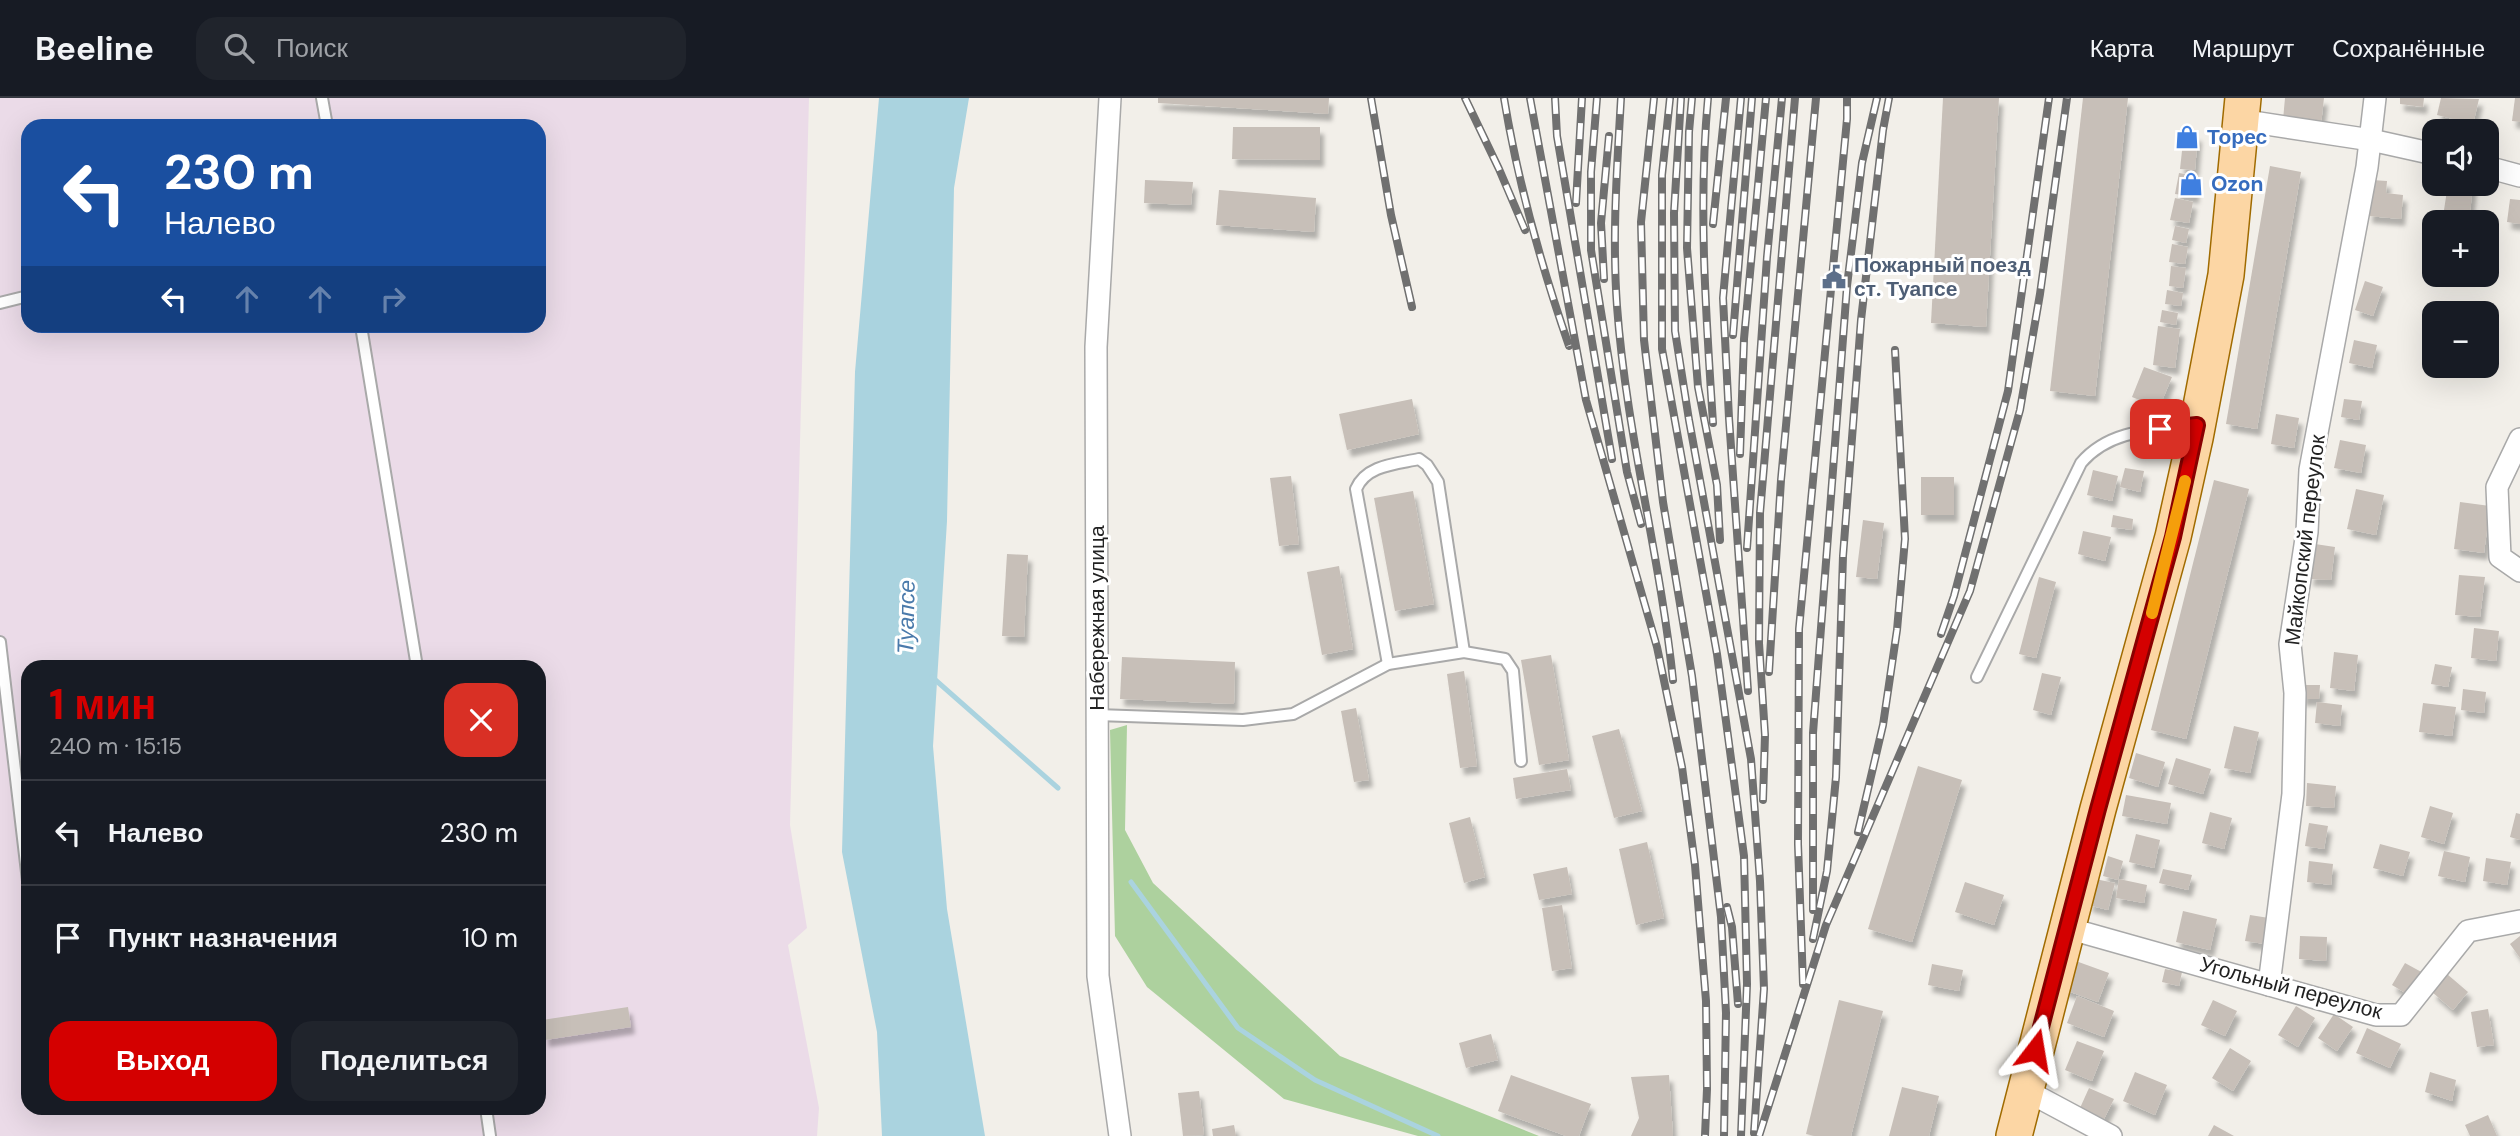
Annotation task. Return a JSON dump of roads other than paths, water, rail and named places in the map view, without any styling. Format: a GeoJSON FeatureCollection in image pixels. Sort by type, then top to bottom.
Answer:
{"type":"FeatureCollection","features":[{"type":"Feature","properties":{"kind":"main road"},"geometry":{"type":"LineString","coordinates":[[2014,1136],[2067,928],[2173,537],[2226,275],[2242,109]]}},
{"type":"Feature","properties":{"kind":"street","name":"Набережная улица"},"geometry":{"type":"LineString","coordinates":[[1110,98],[1096,347],[1098,976],[1121,1136]]}},
{"type":"Feature","properties":{"kind":"street","name":"Майкопский переулок"},"geometry":{"type":"LineString","coordinates":[[2269,985],[2293,794],[2295,693],[2290,644],[2306,532],[2310,470],[2371,139],[2375,98]]}},
{"type":"Feature","properties":{"kind":"street"},"geometry":{"type":"LineString","coordinates":[[2242,109],[2422,151]]}},
{"type":"Feature","properties":{"kind":"street"},"geometry":{"type":"LineString","coordinates":[[2499,170],[2520,176]]}},
{"type":"Feature","properties":{"kind":"street"},"geometry":{"type":"LineString","coordinates":[[2520,439],[2497,487],[2500,557],[2520,570]]}},
{"type":"Feature","properties":{"kind":"street","name":"Угольный переулок"},"geometry":{"type":"LineString","coordinates":[[2067,928],[2376,1015],[2401,1015],[2468,931],[2520,920]]}},
{"type":"Feature","properties":{"kind":"street"},"geometry":{"type":"LineString","coordinates":[[2025,1090],[2111,1136]]}},
{"type":"Feature","properties":{"kind":"lane"},"geometry":{"type":"LineString","coordinates":[[322,98],[326,119]]}},
{"type":"Feature","properties":{"kind":"lane"},"geometry":{"type":"LineString","coordinates":[[0,303],[21,298]]}},
{"type":"Feature","properties":{"kind":"lane"},"geometry":{"type":"LineString","coordinates":[[362,333],[416,660]]}},
{"type":"Feature","properties":{"kind":"lane"},"geometry":{"type":"LineString","coordinates":[[1977,677],[2081,463],[2093,449],[2123,434],[2197,425]]}},
{"type":"Feature","properties":{"kind":"lane"},"geometry":{"type":"LineString","coordinates":[[1388,664],[1356,489],[1359,480],[1375,469],[1419,459],[1427,465],[1438,482],[1464,652]]}},
{"type":"Feature","properties":{"kind":"lane"},"geometry":{"type":"LineString","coordinates":[[0,642],[21,821]]}},
{"type":"Feature","properties":{"kind":"lane"},"geometry":{"type":"LineString","coordinates":[[1097,715],[1243,720],[1293,714],[1388,664],[1464,652],[1505,659],[1513,671],[1521,761]]}},
{"type":"Feature","properties":{"kind":"lane"},"geometry":{"type":"LineString","coordinates":[[487,1115],[490,1136]]}},
{"type":"Feature","properties":{"kind":"water","name":"Туапсе"},"geometry":{"type":"Polygon","coordinates":[[[879,98],[969,98],[954,188],[947,521],[933,746],[947,909],[985,1136],[882,1136],[877,1032],[842,852],[855,372],[879,98]]]}},
{"type":"Feature","properties":{"kind":"waterway"},"geometry":{"type":"LineString","coordinates":[[932,677],[1058,788]]}},
{"type":"Feature","properties":{"kind":"waterway"},"geometry":{"type":"LineString","coordinates":[[1131,882],[1238,1028],[1315,1080],[1438,1136]]}},
{"type":"Feature","properties":{"kind":"railway"},"geometry":{"type":"LineString","coordinates":[[1371,98],[1391,215],[1412,307]]}},
{"type":"Feature","properties":{"kind":"railway"},"geometry":{"type":"LineString","coordinates":[[1465,98],[1525,230]]}},
{"type":"Feature","properties":{"kind":"railway"},"geometry":{"type":"LineString","coordinates":[[1504,98],[1531,224],[1569,346]]}},
{"type":"Feature","properties":{"kind":"railway"},"geometry":{"type":"LineString","coordinates":[[1530,98],[1586,400],[1657,647],[1682,767],[1695,865],[1706,1001],[1705,1136]]}},
{"type":"Feature","properties":{"kind":"railway"},"geometry":{"type":"LineString","coordinates":[[1555,98],[1557,136],[1612,459]]}},
{"type":"Feature","properties":{"kind":"railway"},"geometry":{"type":"LineString","coordinates":[[1576,203],[1582,98]]}},
{"type":"Feature","properties":{"kind":"railway"},"geometry":{"type":"LineString","coordinates":[[1597,98],[1591,172],[1591,250],[1627,472],[1641,524]]}},
{"type":"Feature","properties":{"kind":"railway"},"geometry":{"type":"LineString","coordinates":[[1621,98],[1615,228],[1621,353],[1673,680]]}},
{"type":"Feature","properties":{"kind":"railway"},"geometry":{"type":"LineString","coordinates":[[1654,98],[1641,222],[1644,340],[1663,502],[1692,676],[1721,917],[1726,1013],[1724,1136]]}},
{"type":"Feature","properties":{"kind":"railway"},"geometry":{"type":"LineString","coordinates":[[1670,98],[1662,175],[1662,349],[1717,654],[1744,856],[1747,984],[1741,1136]]}},
{"type":"Feature","properties":{"kind":"railway"},"geometry":{"type":"LineString","coordinates":[[1681,98],[1674,213],[1675,331],[1751,759],[1760,881],[1764,989],[1754,1133]]}},
{"type":"Feature","properties":{"kind":"railway"},"geometry":{"type":"LineString","coordinates":[[1692,98],[1687,248],[1698,387],[1717,485],[1720,540]]}},
{"type":"Feature","properties":{"kind":"railway"},"geometry":{"type":"LineString","coordinates":[[1708,98],[1703,220],[1713,423]]}},
{"type":"Feature","properties":{"kind":"railway"},"geometry":{"type":"LineString","coordinates":[[1713,224],[1726,98]]}},
{"type":"Feature","properties":{"kind":"railway"},"geometry":{"type":"LineString","coordinates":[[1741,98],[1723,298],[1748,691]]}},
{"type":"Feature","properties":{"kind":"railway"},"geometry":{"type":"LineString","coordinates":[[1733,335],[1752,98]]}},
{"type":"Feature","properties":{"kind":"railway"},"geometry":{"type":"LineString","coordinates":[[1740,454],[1744,339],[1766,98]]}},
{"type":"Feature","properties":{"kind":"railway"},"geometry":{"type":"LineString","coordinates":[[1747,548],[1767,257],[1782,98]]}},
{"type":"Feature","properties":{"kind":"railway"},"geometry":{"type":"LineString","coordinates":[[1763,800],[1765,735],[1759,643],[1760,513],[1795,98]]}},
{"type":"Feature","properties":{"kind":"railway"},"geometry":{"type":"LineString","coordinates":[[1769,672],[1781,480],[1816,98]]}},
{"type":"Feature","properties":{"kind":"railway"},"geometry":{"type":"LineString","coordinates":[[1803,984],[1798,844],[1799,629],[1847,98]]}},
{"type":"Feature","properties":{"kind":"railway"},"geometry":{"type":"LineString","coordinates":[[1813,910],[1813,733],[1847,286],[1862,163],[1877,98]]}},
{"type":"Feature","properties":{"kind":"railway"},"geometry":{"type":"LineString","coordinates":[[1813,939],[1827,871],[1836,777],[1843,556],[1861,320],[1889,98]]}},
{"type":"Feature","properties":{"kind":"railway"},"geometry":{"type":"LineString","coordinates":[[1941,634],[1954,596],[2008,391],[2049,98]]}},
{"type":"Feature","properties":{"kind":"railway"},"geometry":{"type":"LineString","coordinates":[[1759,1136],[1826,925],[1970,591],[2020,410],[2040,294],[2067,98]]}},
{"type":"Feature","properties":{"kind":"railway"},"geometry":{"type":"LineString","coordinates":[[1604,279],[1601,223],[1609,136]]}},
{"type":"Feature","properties":{"kind":"railway"},"geometry":{"type":"LineString","coordinates":[[1858,832],[1883,725],[1897,630],[1905,539],[1895,350]]}},
{"type":"Feature","properties":{"kind":"railway"},"geometry":{"type":"LineString","coordinates":[[1727,907],[1732,927],[1738,1004]]}},
{"type":"Feature","properties":{"kind":"place","name":"Торес"},"geometry":{"type":"Point","coordinates":[2187,137]}},
{"type":"Feature","properties":{"kind":"place","name":"Ozon"},"geometry":{"type":"Point","coordinates":[2191,184]}},
{"type":"Feature","properties":{"kind":"place","name":"Пожарный поезд ст. Туапсе"},"geometry":{"type":"Point","coordinates":[1834,277]}}]}
